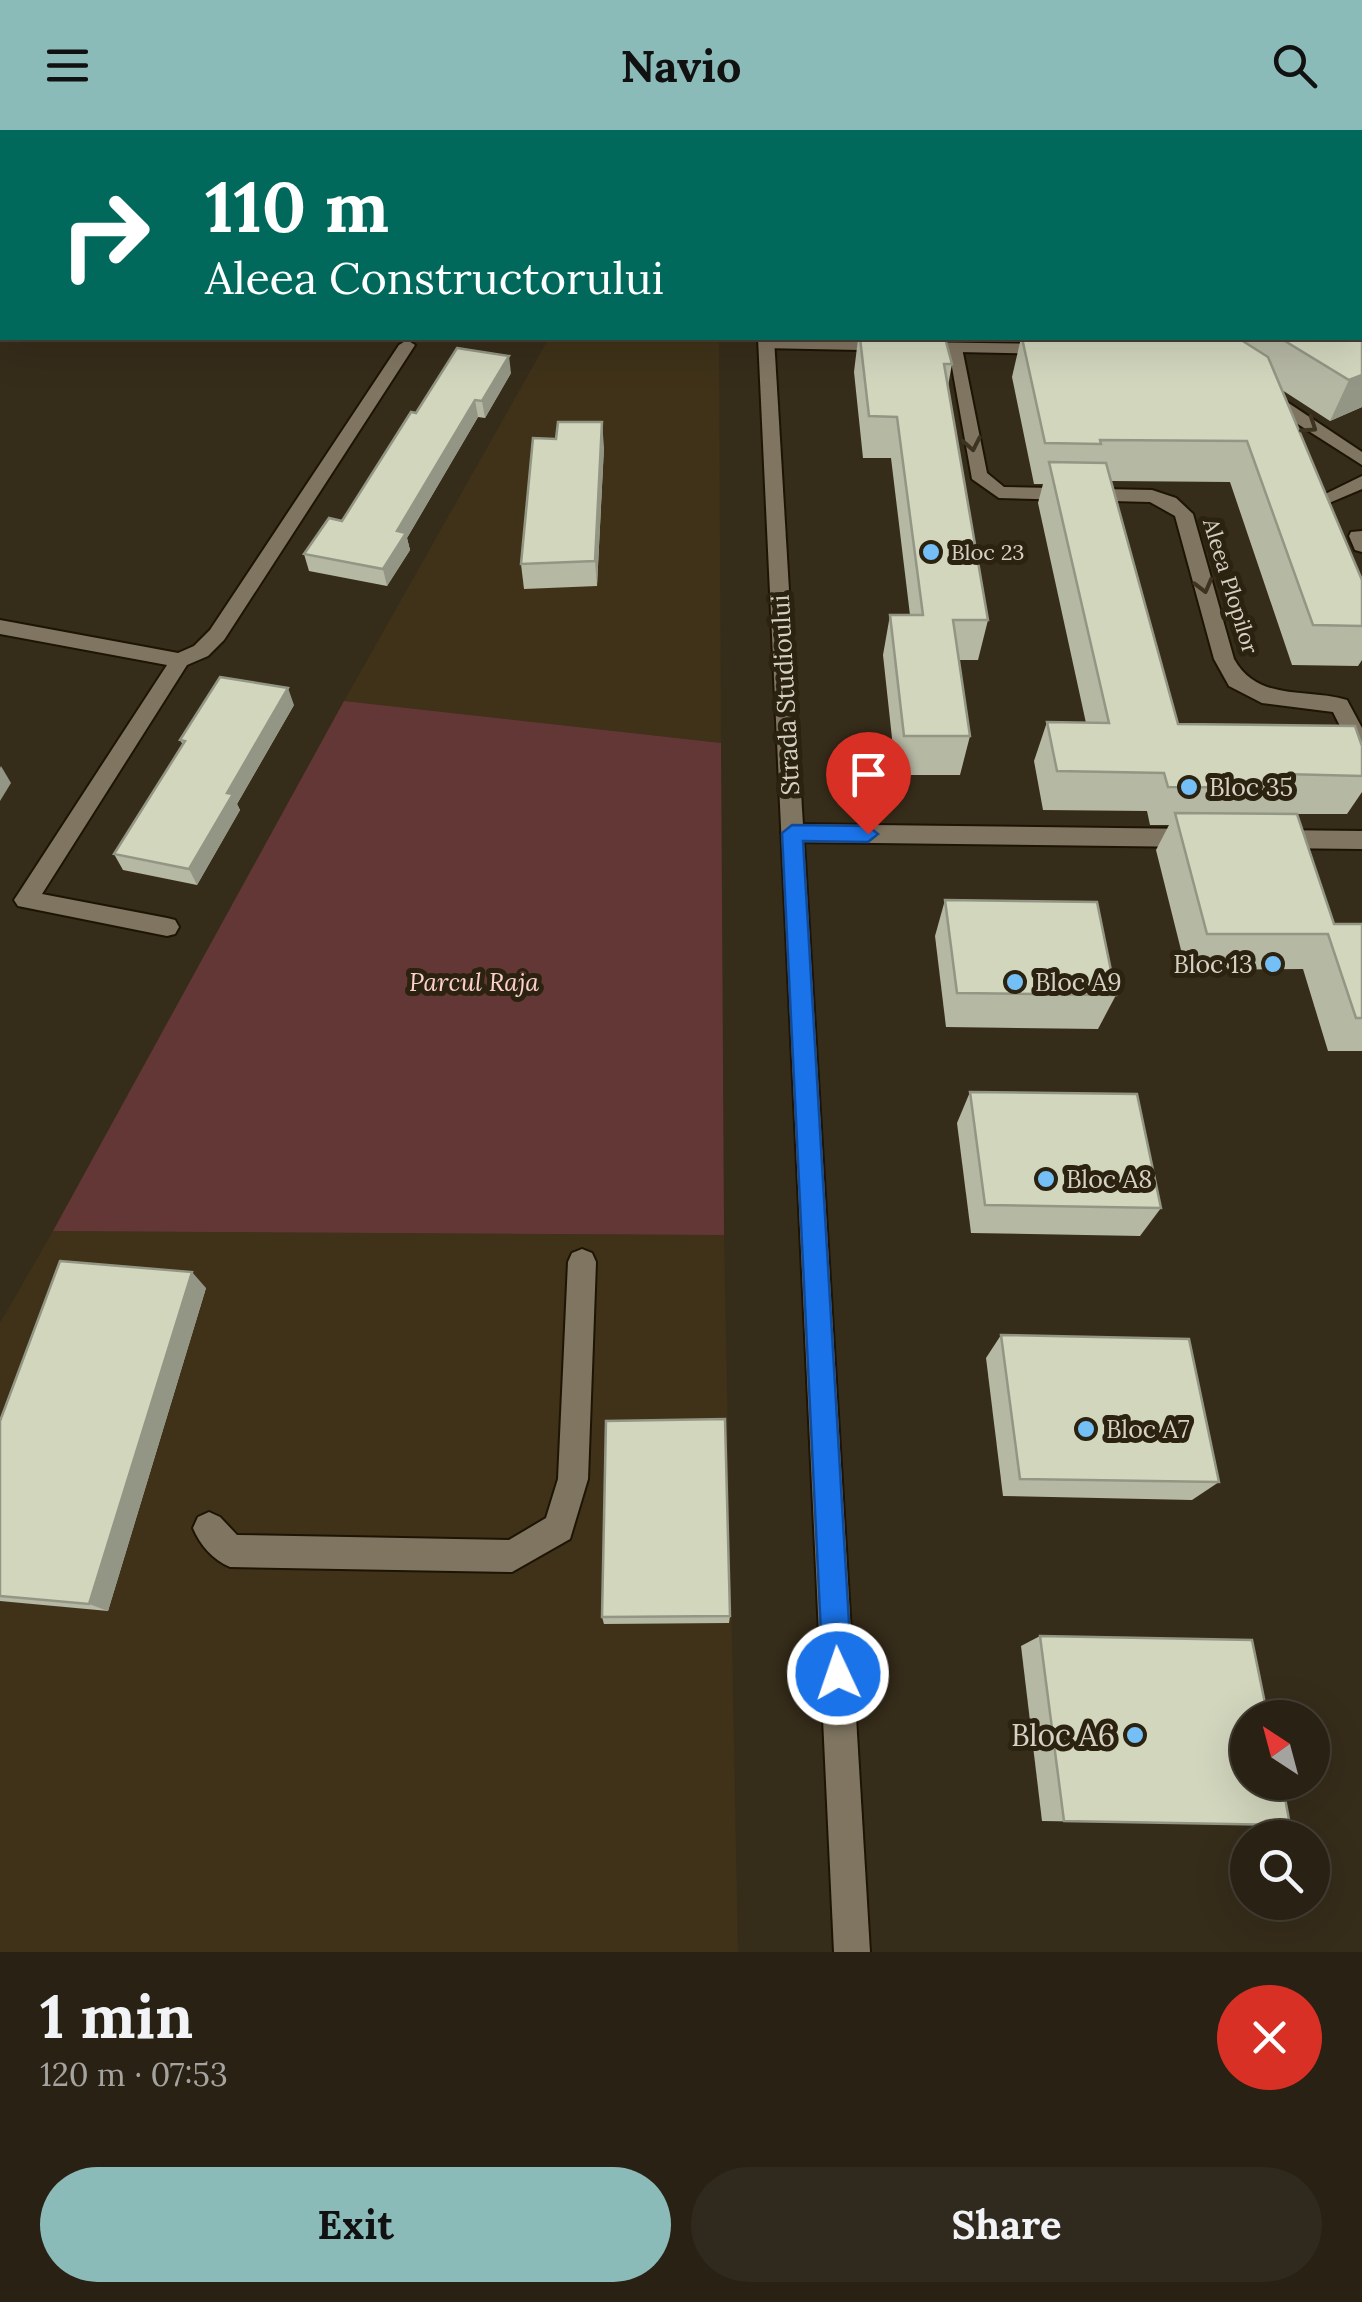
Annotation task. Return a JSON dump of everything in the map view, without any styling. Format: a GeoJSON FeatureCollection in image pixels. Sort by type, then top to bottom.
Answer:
{"type":"FeatureCollection","features":[{"type":"Feature","properties":{"kind":"street"},"geometry":{"type":"LineString","coordinates":[[766,342],[1068,350]]}},
{"type":"Feature","properties":{"kind":"street","name":"Strada Studioului"},"geometry":{"type":"LineString","coordinates":[[766,342],[852,1952]]}},
{"type":"Feature","properties":{"kind":"street"},"geometry":{"type":"LineString","coordinates":[[0,628],[180,660],[201,651],[217,635],[407,345]]}},
{"type":"Feature","properties":{"kind":"street","name":"Aleea Plopilor"},"geometry":{"type":"LineString","coordinates":[[954,348],[978,475],[984,484],[999,492],[1152,496],[1170,502],[1184,514],[1224,659],[1236,681],[1262,696],[1340,706]]}},
{"type":"Feature","properties":{"kind":"street"},"geometry":{"type":"LineString","coordinates":[[1246,382],[1362,460]]}},
{"type":"Feature","properties":{"kind":"street"},"geometry":{"type":"LineString","coordinates":[[1322,500],[1362,482]]}},
{"type":"Feature","properties":{"kind":"street"},"geometry":{"type":"LineString","coordinates":[[167,927],[26,900],[180,660]]}},
{"type":"Feature","properties":{"kind":"street"},"geometry":{"type":"LineString","coordinates":[[1362,702],[1340,706],[1362,750]]}},
{"type":"Feature","properties":{"kind":"street"},"geometry":{"type":"LineString","coordinates":[[792,833],[1362,840]]}},
{"type":"Feature","properties":{"kind":"street"},"geometry":{"type":"LineString","coordinates":[[209,1528],[230,1551],[512,1556],[559,1528],[572,1479],[582,1262]]}},
{"type":"Feature","properties":{"kind":"shaded area"},"geometry":{"type":"Polygon","coordinates":[[[548,340],[719,340],[721,743],[344,701],[548,340]]]}},
{"type":"Feature","properties":{"kind":"shaded area"},"geometry":{"type":"Polygon","coordinates":[[[53,1231],[724,1235],[738,1952],[0,1952],[0,1323],[53,1231]]]}},
{"type":"Feature","properties":{"kind":"green space","name":"Parcul Raja"},"geometry":{"type":"Polygon","coordinates":[[[344,701],[721,743],[724,1235],[53,1231],[344,701]]]}},
{"type":"Feature","properties":{"kind":"building"},"geometry":{"type":"Polygon","coordinates":[[[860,340],[946,340],[952,364],[944,364],[988,620],[953,620],[970,736],[904,736],[890,615],[923,615],[897,417],[869,416],[860,340]]]}},
{"type":"Feature","properties":{"kind":"building"},"geometry":{"type":"Polygon","coordinates":[[[1022,340],[1241,340],[1268,357],[1362,580],[1362,626],[1313,625],[1247,441],[1045,443],[1022,340]]]}},
{"type":"Feature","properties":{"kind":"building"},"geometry":{"type":"Polygon","coordinates":[[[1283,340],[1362,340],[1362,375],[1349,380],[1283,340]]]}},
{"type":"Feature","properties":{"kind":"building"},"geometry":{"type":"Polygon","coordinates":[[[457,348],[509,356],[482,401],[475,400],[397,531],[406,533],[383,569],[304,554],[329,518],[342,521],[457,348]]]}},
{"type":"Feature","properties":{"kind":"building"},"geometry":{"type":"Polygon","coordinates":[[[558,422],[602,422],[595,561],[521,564],[533,438],[556,439],[558,422]]]}},
{"type":"Feature","properties":{"kind":"building"},"geometry":{"type":"Polygon","coordinates":[[[1049,462],[1106,463],[1178,724],[1355,726],[1362,746],[1362,776],[1284,774],[1288,788],[1168,787],[1164,773],[1057,771],[1047,722],[1109,723],[1049,462]]]}},
{"type":"Feature","properties":{"kind":"building"},"geometry":{"type":"Polygon","coordinates":[[[220,677],[288,688],[227,793],[233,794],[189,869],[114,854],[185,741],[180,740],[220,677]]]}},
{"type":"Feature","properties":{"kind":"building"},"geometry":{"type":"Polygon","coordinates":[[[1175,813],[1297,814],[1334,924],[1362,924],[1362,1018],[1356,1018],[1328,934],[1207,934],[1175,813]]]}},
{"type":"Feature","properties":{"kind":"building"},"geometry":{"type":"Polygon","coordinates":[[[945,900],[1097,902],[1116,995],[957,993],[945,900]]]}},
{"type":"Feature","properties":{"kind":"building","name":"Bloc A8"},"geometry":{"type":"Polygon","coordinates":[[[970,1092],[1137,1094],[1161,1208],[985,1205],[970,1092]]]}},
{"type":"Feature","properties":{"kind":"building"},"geometry":{"type":"Polygon","coordinates":[[[60,1261],[192,1272],[89,1604],[0,1596],[0,1421],[60,1261]]]}},
{"type":"Feature","properties":{"kind":"building","name":"Bloc A7"},"geometry":{"type":"Polygon","coordinates":[[[1001,1335],[1189,1339],[1219,1482],[1020,1479],[1001,1335]]]}},
{"type":"Feature","properties":{"kind":"building"},"geometry":{"type":"Polygon","coordinates":[[[725,1419],[730,1616],[602,1617],[606,1421],[725,1419]]]}},
{"type":"Feature","properties":{"kind":"building","name":"Bloc A6"},"geometry":{"type":"Polygon","coordinates":[[[1040,1636],[1252,1640],[1264,1700],[1230,1700],[1230,1800],[1285,1800],[1289,1820],[1230,1820],[1230,1824],[1064,1821],[1040,1636]]]}},
{"type":"Feature","properties":{"kind":"place","name":"Bloc 23"},"geometry":{"type":"Point","coordinates":[931,552]}},
{"type":"Feature","properties":{"kind":"place","name":"Bloc 35"},"geometry":{"type":"Point","coordinates":[1189,787]}},
{"type":"Feature","properties":{"kind":"place","name":"Bloc 13"},"geometry":{"type":"Point","coordinates":[1273,964]}},
{"type":"Feature","properties":{"kind":"place","name":"Bloc A9"},"geometry":{"type":"Point","coordinates":[1015,982]}},
{"type":"Feature","properties":{"kind":"place","name":"Bloc A8"},"geometry":{"type":"Point","coordinates":[1046,1179]}},
{"type":"Feature","properties":{"kind":"place","name":"Bloc A7"},"geometry":{"type":"Point","coordinates":[1086,1429]}},
{"type":"Feature","properties":{"kind":"place","name":"Bloc A6"},"geometry":{"type":"Point","coordinates":[1135,1735]}},
{"type":"Feature","properties":{"kind":"route"},"geometry":{"type":"LineString","coordinates":[[838,1674],[792,833],[868,834]]}}]}
